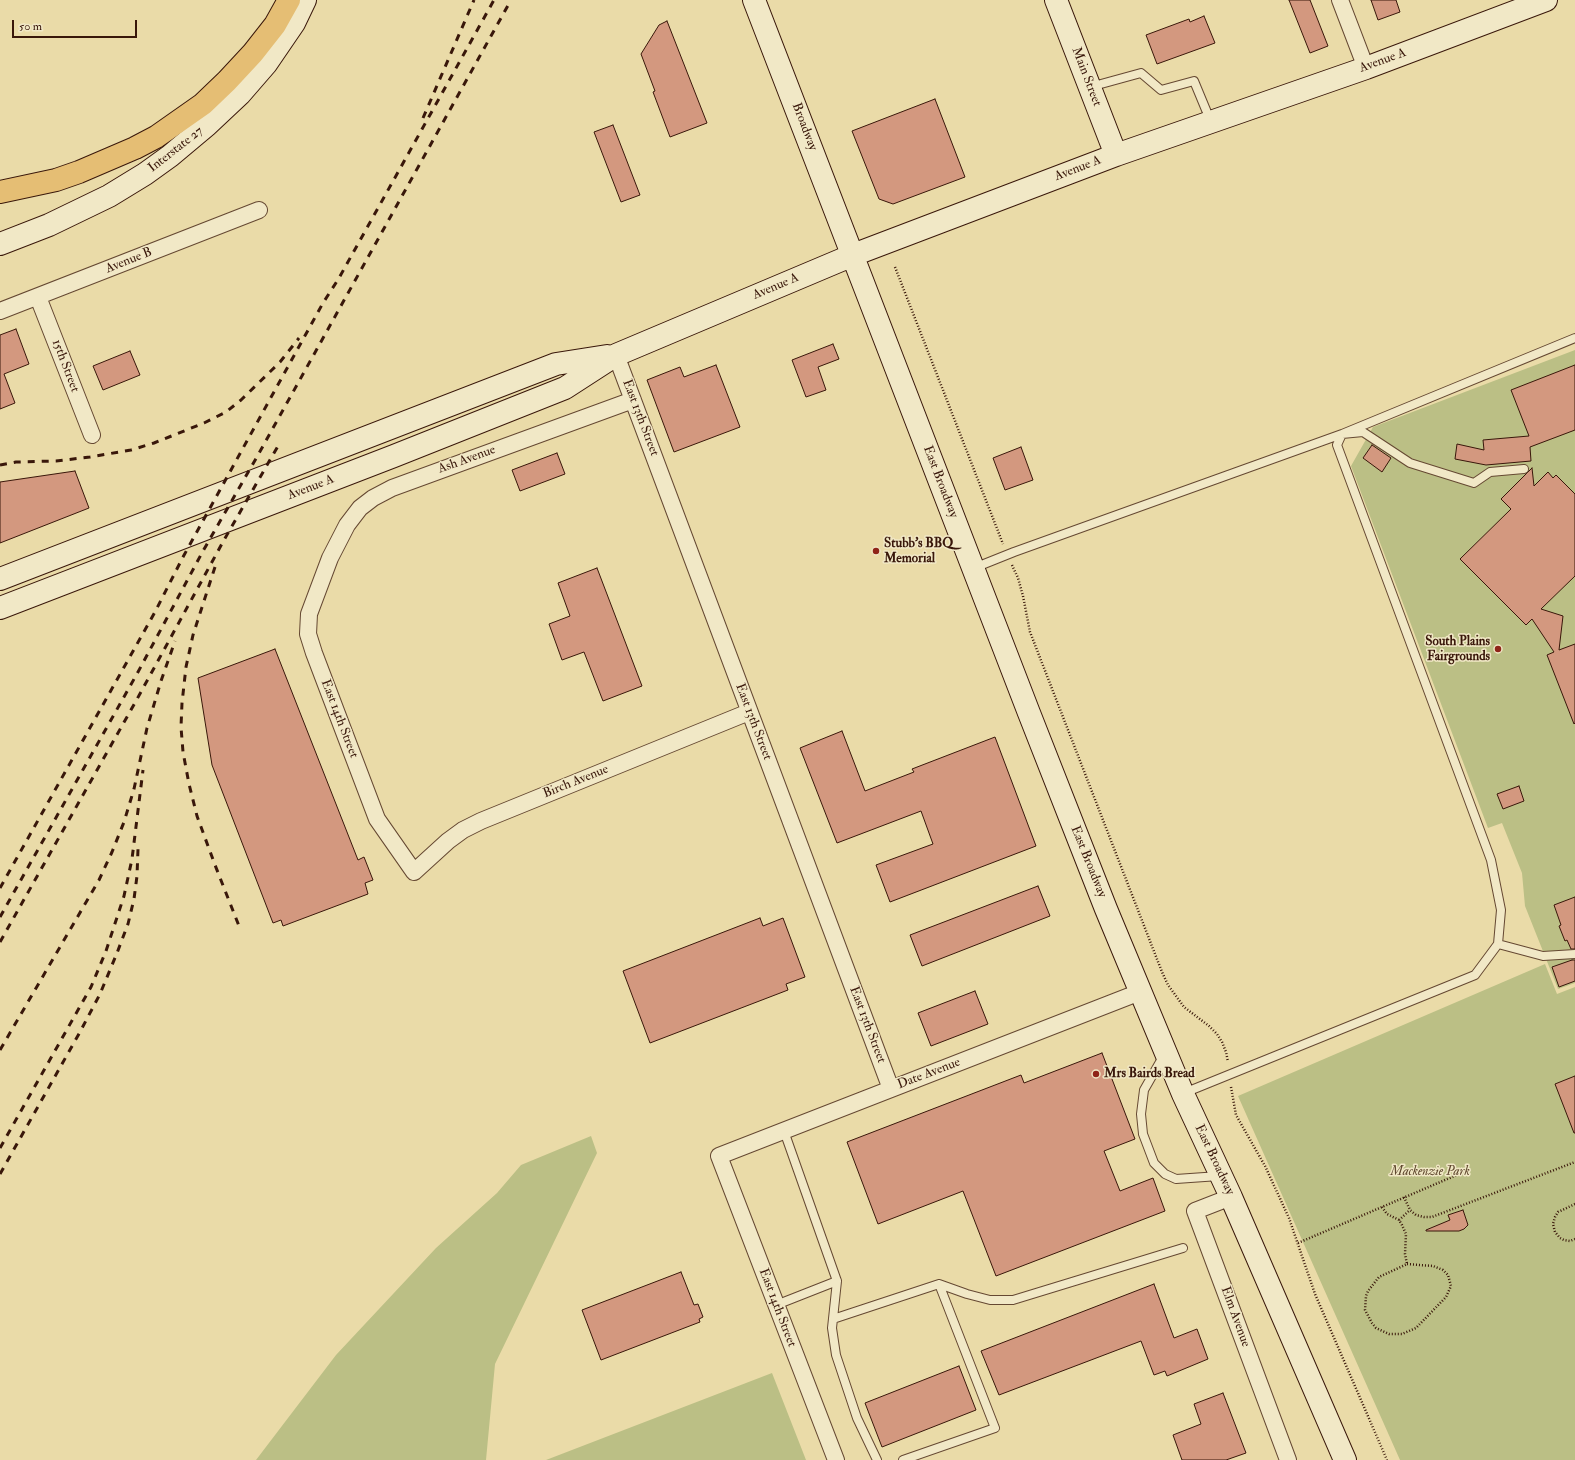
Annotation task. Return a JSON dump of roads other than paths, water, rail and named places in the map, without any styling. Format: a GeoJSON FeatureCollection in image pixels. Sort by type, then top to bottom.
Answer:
{"type":"FeatureCollection","features":[{"type":"Feature","properties":{"kind":"highway"},"geometry":{"type":"LineString","coordinates":[[0,192],[56,180],[79,172],[135,148],[156,137],[203,104],[227,81],[275,25],[289,0]]}},
{"type":"Feature","properties":{"kind":"main road","name":"Interstate 27"},"geometry":{"type":"LineString","coordinates":[[0,244],[49,225],[109,196],[145,174],[170,156],[207,125],[240,94],[266,64],[294,23],[305,0]]}},
{"type":"Feature","properties":{"kind":"main road","name":"Broadway"},"geometry":{"type":"LineString","coordinates":[[754,0],[853,255]]}},
{"type":"Feature","properties":{"kind":"main road","name":"Main Street"},"geometry":{"type":"LineString","coordinates":[[1056,0],[1116,155]]}},
{"type":"Feature","properties":{"kind":"main road","name":"Avenue A"},"geometry":{"type":"LineString","coordinates":[[0,608],[394,456],[565,388],[616,355],[853,255],[1116,155],[1366,68],[1546,0]]}},
{"type":"Feature","properties":{"kind":"main road","name":"East Broadway"},"geometry":{"type":"LineString","coordinates":[[853,255],[1029,713],[1140,992],[1183,1094],[1231,1197],[1345,1460]]}},
{"type":"Feature","properties":{"kind":"main road","name":"Avenue A"},"geometry":{"type":"LineString","coordinates":[[0,579],[556,364],[616,355]]}},
{"type":"Feature","properties":{"kind":"street"},"geometry":{"type":"LineString","coordinates":[[1340,0],[1366,68]]}},
{"type":"Feature","properties":{"kind":"street","name":"Avenue B"},"geometry":{"type":"LineString","coordinates":[[0,311],[259,210]]}},
{"type":"Feature","properties":{"kind":"street","name":"15th Street"},"geometry":{"type":"LineString","coordinates":[[38,297],[92,436]]}},
{"type":"Feature","properties":{"kind":"street","name":"East 13th Street"},"geometry":{"type":"LineString","coordinates":[[616,355],[891,1089]]}},
{"type":"Feature","properties":{"kind":"street","name":"Ash Avenue"},"geometry":{"type":"LineString","coordinates":[[330,558],[347,525],[360,508],[373,498],[392,488],[633,400]]}},
{"type":"Feature","properties":{"kind":"street","name":"East 14th Street"},"geometry":{"type":"LineString","coordinates":[[330,558],[309,614],[308,634],[377,819],[414,872]]}},
{"type":"Feature","properties":{"kind":"street","name":"Birch Avenue"},"geometry":{"type":"LineString","coordinates":[[414,872],[448,841],[463,830],[481,821],[749,712]]}},
{"type":"Feature","properties":{"kind":"street","name":"Date Avenue"},"geometry":{"type":"LineString","coordinates":[[719,1156],[1140,992]]}},
{"type":"Feature","properties":{"kind":"street","name":"East 14th Street"},"geometry":{"type":"LineString","coordinates":[[719,1156],[836,1460]]}},
{"type":"Feature","properties":{"kind":"street","name":"Elm Avenue"},"geometry":{"type":"LineString","coordinates":[[1231,1197],[1195,1211],[1288,1460]]}},
{"type":"Feature","properties":{"kind":"lane"},"geometry":{"type":"LineString","coordinates":[[1090,87],[1141,73],[1161,90],[1194,81],[1211,122]]}},
{"type":"Feature","properties":{"kind":"lane"},"geometry":{"type":"LineString","coordinates":[[973,568],[1342,434],[1575,338]]}},
{"type":"Feature","properties":{"kind":"lane"},"geometry":{"type":"LineString","coordinates":[[1342,434],[1363,432],[1410,463],[1474,483],[1490,472],[1524,469]]}},
{"type":"Feature","properties":{"kind":"lane"},"geometry":{"type":"LineString","coordinates":[[1183,1094],[1475,975],[1498,944],[1501,910],[1491,860],[1337,445],[1342,434]]}},
{"type":"Feature","properties":{"kind":"lane"},"geometry":{"type":"LineString","coordinates":[[1498,944],[1543,956],[1575,954]]}},
{"type":"Feature","properties":{"kind":"lane"},"geometry":{"type":"LineString","coordinates":[[1166,1052],[1144,1090],[1141,1114],[1143,1134],[1154,1162],[1165,1174],[1176,1179],[1221,1176]]}},
{"type":"Feature","properties":{"kind":"lane"},"geometry":{"type":"LineString","coordinates":[[784,1131],[837,1281],[832,1328],[839,1362],[857,1418],[877,1460]]}},
{"type":"Feature","properties":{"kind":"lane"},"geometry":{"type":"LineString","coordinates":[[833,1319],[939,1284],[990,1300],[1014,1300],[1184,1248]]}},
{"type":"Feature","properties":{"kind":"lane"},"geometry":{"type":"LineString","coordinates":[[776,1305],[837,1281]]}},
{"type":"Feature","properties":{"kind":"lane"},"geometry":{"type":"LineString","coordinates":[[903,1460],[995,1428],[939,1284]]}},
{"type":"Feature","properties":{"kind":"railway"},"geometry":{"type":"LineString","coordinates":[[423,118],[474,0]]}},
{"type":"Feature","properties":{"kind":"railway"},"geometry":{"type":"LineString","coordinates":[[0,888],[155,612],[183,557],[323,303],[339,278],[494,0]]}},
{"type":"Feature","properties":{"kind":"railway"},"geometry":{"type":"LineString","coordinates":[[0,917],[138,672],[203,551],[511,0]]}},
{"type":"Feature","properties":{"kind":"railway"},"geometry":{"type":"LineString","coordinates":[[0,465],[16,462],[56,461],[131,450],[154,443],[204,423],[226,412],[241,400],[280,362],[299,338]]}},
{"type":"Feature","properties":{"kind":"railway"},"geometry":{"type":"LineString","coordinates":[[0,942],[278,446]]}},
{"type":"Feature","properties":{"kind":"railway"},"geometry":{"type":"LineString","coordinates":[[215,567],[193,635],[186,667],[181,727],[183,752],[197,816],[239,926]]}},
{"type":"Feature","properties":{"kind":"railway"},"geometry":{"type":"LineString","coordinates":[[0,1050],[99,880],[112,852],[124,822],[134,789],[147,728],[175,641]]}},
{"type":"Feature","properties":{"kind":"railway"},"geometry":{"type":"LineString","coordinates":[[0,1148],[91,987],[106,951],[124,896],[132,859],[143,770]]}},
{"type":"Feature","properties":{"kind":"railway"},"geometry":{"type":"LineString","coordinates":[[0,1174],[100,994],[128,924],[134,899],[138,849]]}},
{"type":"Feature","properties":{"kind":"place","name":"Stubb's BBQ Memorial"},"geometry":{"type":"Point","coordinates":[876,551]}},
{"type":"Feature","properties":{"kind":"place","name":"South Plains Fairgrounds"},"geometry":{"type":"Point","coordinates":[1498,649]}},
{"type":"Feature","properties":{"kind":"place","name":"Mrs Bairds Bread"},"geometry":{"type":"Point","coordinates":[1096,1074]}},
{"type":"Feature","properties":{"kind":"park label","name":"Mackenzie Park"},"geometry":{"type":"Point","coordinates":[1430,1172]}}]}
